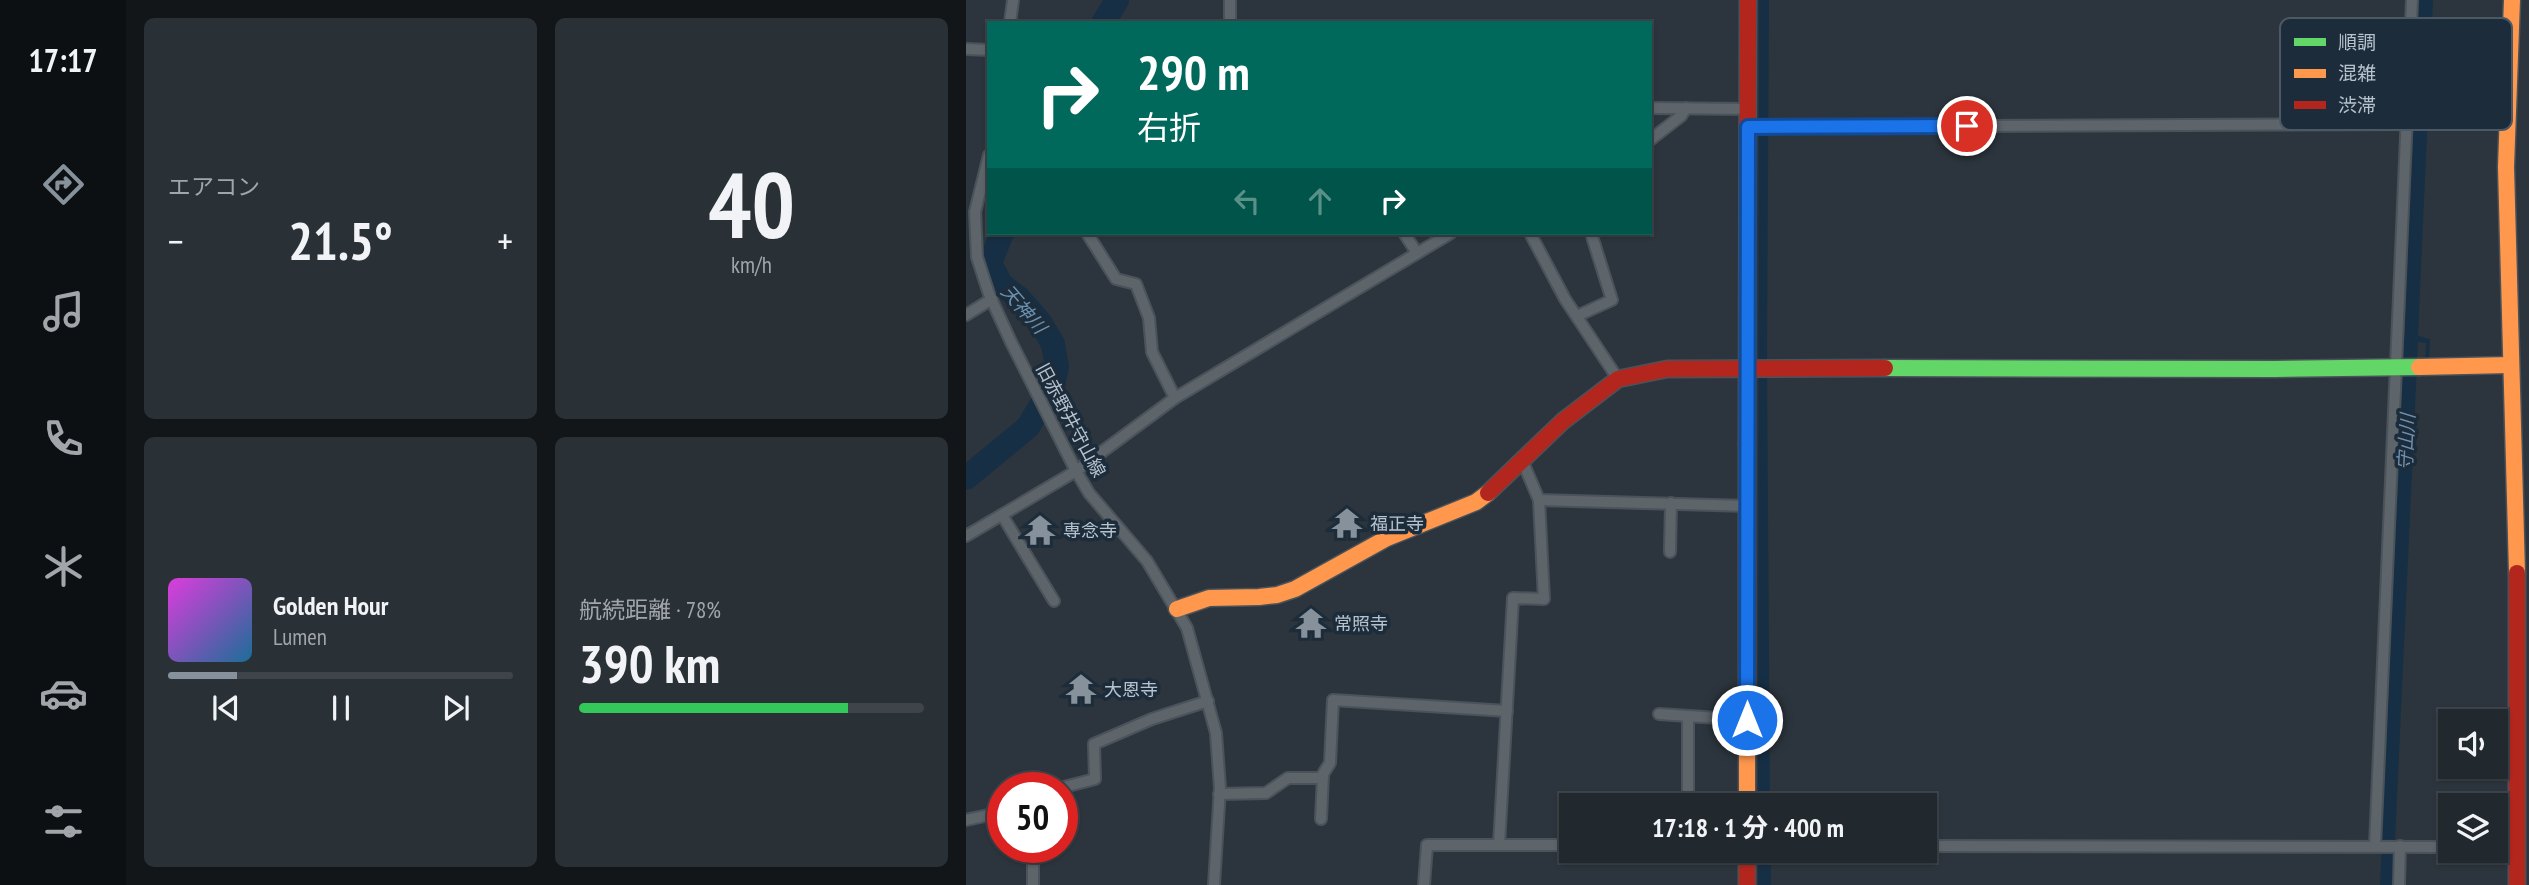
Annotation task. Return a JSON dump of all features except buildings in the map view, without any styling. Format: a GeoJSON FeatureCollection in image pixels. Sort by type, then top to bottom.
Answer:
{"type":"FeatureCollection","features":[{"type":"Feature","properties":{"kind":"street"},"geometry":{"type":"LineString","coordinates":[[1010,21],[1013,0]]}},
{"type":"Feature","properties":{"kind":"street"},"geometry":{"type":"LineString","coordinates":[[1230,0],[1230,21]]}},
{"type":"Feature","properties":{"kind":"street"},"geometry":{"type":"LineString","coordinates":[[1747,793],[1748,0]]}},
{"type":"Feature","properties":{"kind":"street"},"geometry":{"type":"LineString","coordinates":[[2411,18],[2412,0]]}},
{"type":"Feature","properties":{"kind":"street"},"geometry":{"type":"LineString","coordinates":[[2511,18],[2512,0]]}},
{"type":"Feature","properties":{"kind":"street"},"geometry":{"type":"LineString","coordinates":[[966,49],[987,50]]}},
{"type":"Feature","properties":{"kind":"street"},"geometry":{"type":"LineString","coordinates":[[1652,108],[1747,109]]}},
{"type":"Feature","properties":{"kind":"street"},"geometry":{"type":"LineString","coordinates":[[1652,138],[1681,116],[1686,108]]}},
{"type":"Feature","properties":{"kind":"street"},"geometry":{"type":"LineString","coordinates":[[1748,127],[2280,125]]}},
{"type":"Feature","properties":{"kind":"street"},"geometry":{"type":"LineString","coordinates":[[2375,846],[2406,130]]}},
{"type":"Feature","properties":{"kind":"street"},"geometry":{"type":"LineString","coordinates":[[2507,130],[2510,365],[2517,580],[2517,885]]}},
{"type":"Feature","properties":{"kind":"street","name":"旧赤野井守山線"},"geometry":{"type":"LineString","coordinates":[[986,180],[970,214],[977,257],[1011,342],[1089,493],[1147,561],[1187,628],[1216,733],[1219,794],[1214,885]]}},
{"type":"Feature","properties":{"kind":"street"},"geometry":{"type":"LineString","coordinates":[[1088,235],[1116,279],[1136,284],[1149,318],[1152,352],[1175,398]]}},
{"type":"Feature","properties":{"kind":"street"},"geometry":{"type":"LineString","coordinates":[[1405,235],[1417,253]]}},
{"type":"Feature","properties":{"kind":"street"},"geometry":{"type":"LineString","coordinates":[[966,536],[1076,471],[1175,398],[1448,235]]}},
{"type":"Feature","properties":{"kind":"street"},"geometry":{"type":"LineString","coordinates":[[1532,235],[1565,299],[1618,379]]}},
{"type":"Feature","properties":{"kind":"street"},"geometry":{"type":"LineString","coordinates":[[1577,316],[1612,300],[1592,235]]}},
{"type":"Feature","properties":{"kind":"street"},"geometry":{"type":"LineString","coordinates":[[966,315],[992,299]]}},
{"type":"Feature","properties":{"kind":"street"},"geometry":{"type":"LineString","coordinates":[[1177,609],[1209,598],[1259,597],[1295,589],[1387,538],[1475,502],[1497,487],[1563,421],[1618,379],[1667,369],[2275,369],[2510,365]]}},
{"type":"Feature","properties":{"kind":"street"},"geometry":{"type":"LineString","coordinates":[[1500,845],[1513,598],[1544,599],[1539,500],[1522,460]]}},
{"type":"Feature","properties":{"kind":"street"},"geometry":{"type":"LineString","coordinates":[[1539,500],[1748,506]]}},
{"type":"Feature","properties":{"kind":"street"},"geometry":{"type":"LineString","coordinates":[[1670,552],[1671,503]]}},
{"type":"Feature","properties":{"kind":"street"},"geometry":{"type":"LineString","coordinates":[[1002,515],[1054,601]]}},
{"type":"Feature","properties":{"kind":"street"},"geometry":{"type":"LineString","coordinates":[[1321,819],[1323,778],[1330,763],[1333,699],[1507,711]]}},
{"type":"Feature","properties":{"kind":"street"},"geometry":{"type":"LineString","coordinates":[[1078,783],[1095,779],[1094,744],[1152,719],[1208,701]]}},
{"type":"Feature","properties":{"kind":"street"},"geometry":{"type":"LineString","coordinates":[[1659,714],[1747,720]]}},
{"type":"Feature","properties":{"kind":"street"},"geometry":{"type":"LineString","coordinates":[[1688,716],[1688,793]]}},
{"type":"Feature","properties":{"kind":"street"},"geometry":{"type":"LineString","coordinates":[[1219,794],[1266,793],[1289,778],[1323,778]]}},
{"type":"Feature","properties":{"kind":"street"},"geometry":{"type":"LineString","coordinates":[[966,820],[987,815]]}},
{"type":"Feature","properties":{"kind":"street"},"geometry":{"type":"LineString","coordinates":[[1424,885],[1427,845],[1559,845]]}},
{"type":"Feature","properties":{"kind":"street"},"geometry":{"type":"LineString","coordinates":[[1937,846],[2438,847]]}},
{"type":"Feature","properties":{"kind":"street"},"geometry":{"type":"LineString","coordinates":[[2399,885],[2400,846]]}},
{"type":"Feature","properties":{"kind":"street"},"geometry":{"type":"LineString","coordinates":[[2508,847],[2517,847]]}},
{"type":"Feature","properties":{"kind":"street"},"geometry":{"type":"LineString","coordinates":[[1032,885],[1034,863]]}},
{"type":"Feature","properties":{"kind":"street"},"geometry":{"type":"LineString","coordinates":[[1747,863],[1747,885]]}},
{"type":"Feature","properties":{"kind":"water"},"geometry":{"type":"Polygon","coordinates":[[[1759,0],[1769,0],[1767,360],[1770,793],[1758,793],[1759,0]]]}},
{"type":"Feature","properties":{"kind":"water"},"geometry":{"type":"Polygon","coordinates":[[[2419,0],[2433,0],[2432,18],[2418,18],[2419,0]]]}},
{"type":"Feature","properties":{"kind":"water","name":"守山川"},"geometry":{"type":"Polygon","coordinates":[[[2413,130],[2427,130],[2418,336],[2430,339],[2429,359],[2425,359],[2426,343],[2418,342],[2393,885],[2380,885],[2413,130]]]}},
{"type":"Feature","properties":{"kind":"water"},"geometry":{"type":"Polygon","coordinates":[[[1758,863],[1771,863],[1771,885],[1758,885],[1758,863]]]}},
{"type":"Feature","properties":{"kind":"waterway","name":"天神川"},"geometry":{"type":"LineString","coordinates":[[1104,21],[1117,0]]}},
{"type":"Feature","properties":{"kind":"waterway","name":"天神川"},"geometry":{"type":"LineString","coordinates":[[966,478],[1028,427],[1053,385],[1057,367],[1053,344],[1040,322],[1020,299],[1001,284],[990,263],[1001,235]]}},
{"type":"Feature","properties":{"kind":"traffic: fast"},"geometry":{"type":"LineString","coordinates":[[1885,368],[2419,367]]}},
{"type":"Feature","properties":{"kind":"traffic: slow"},"geometry":{"type":"LineString","coordinates":[[2511,18],[2512,0]]}},
{"type":"Feature","properties":{"kind":"traffic: slow"},"geometry":{"type":"LineString","coordinates":[[2507,130],[2506,167],[2517,573]]}},
{"type":"Feature","properties":{"kind":"traffic: slow"},"geometry":{"type":"LineString","coordinates":[[2419,367],[2510,365]]}},
{"type":"Feature","properties":{"kind":"traffic: slow"},"geometry":{"type":"LineString","coordinates":[[1747,443],[1747,793]]}},
{"type":"Feature","properties":{"kind":"traffic: slow"},"geometry":{"type":"LineString","coordinates":[[1177,609],[1209,598],[1259,597],[1295,589],[1387,538],[1476,502],[1488,493]]}},
{"type":"Feature","properties":{"kind":"traffic: jam"},"geometry":{"type":"LineString","coordinates":[[1747,443],[1748,0]]}},
{"type":"Feature","properties":{"kind":"traffic: jam"},"geometry":{"type":"LineString","coordinates":[[1488,493],[1563,421],[1618,379],[1667,369],[1885,368]]}},
{"type":"Feature","properties":{"kind":"traffic: jam"},"geometry":{"type":"LineString","coordinates":[[2517,573],[2517,885]]}},
{"type":"Feature","properties":{"kind":"traffic: jam"},"geometry":{"type":"LineString","coordinates":[[1747,863],[1747,885]]}},
{"type":"Feature","properties":{"kind":"place","name":"福正寺"},"geometry":{"type":"Point","coordinates":[1347,523]}},
{"type":"Feature","properties":{"kind":"place","name":"専念寺"},"geometry":{"type":"Point","coordinates":[1040,530]}},
{"type":"Feature","properties":{"kind":"place","name":"常照寺"},"geometry":{"type":"Point","coordinates":[1311,623]}},
{"type":"Feature","properties":{"kind":"place","name":"大恩寺"},"geometry":{"type":"Point","coordinates":[1081,689]}},
{"type":"Feature","properties":{"kind":"route"},"geometry":{"type":"LineString","coordinates":[[1747,720],[1748,127],[1967,126]]}}]}
